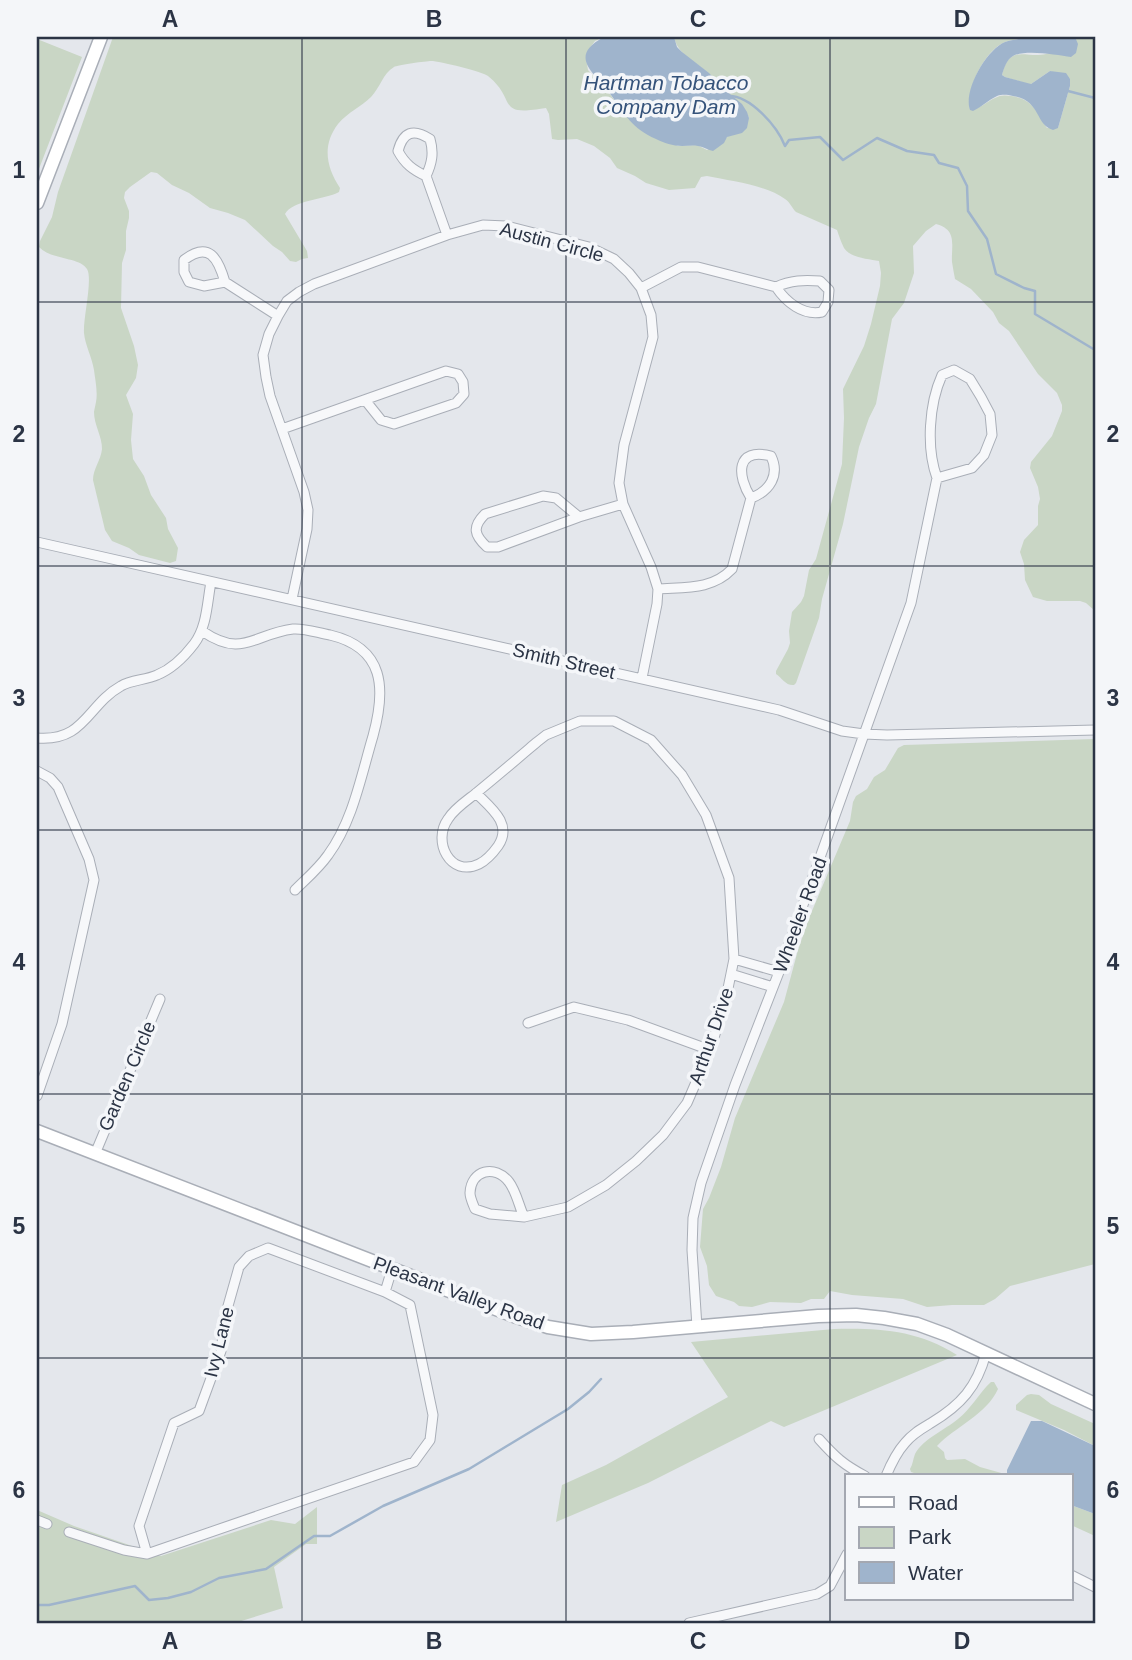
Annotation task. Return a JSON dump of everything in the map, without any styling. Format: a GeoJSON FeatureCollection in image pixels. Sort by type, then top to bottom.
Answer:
{"type":"FeatureCollection","features":[{"type":"Feature","properties":{"kind":"main road"},"geometry":{"type":"LineString","coordinates":[[37,203],[101,37]]}},
{"type":"Feature","properties":{"kind":"main road","name":"Pleasant Valley Road"},"geometry":{"type":"LineString","coordinates":[[37,1131],[513,1316],[548,1327],[591,1334],[818,1316],[871,1316],[932,1329],[1095,1404]]}},
{"type":"Feature","properties":{"kind":"street"},"geometry":{"type":"LineString","coordinates":[[426,176],[413,170],[403,161],[398,151],[401,141],[411,133],[420,133],[430,139],[433,149],[426,176],[447,236]]}},
{"type":"Feature","properties":{"kind":"street","name":"Austin Circle"},"geometry":{"type":"LineString","coordinates":[[292,599],[307,529],[307,510],[304,492],[270,396],[266,377],[263,355],[278,316],[287,301],[314,284],[483,225],[506,226],[589,247],[614,259],[641,288],[651,315],[653,337],[624,445],[619,483],[623,504],[658,589],[642,678]]}},
{"type":"Feature","properties":{"kind":"street"},"geometry":{"type":"LineString","coordinates":[[225,282],[204,286],[189,282],[184,272],[184,260],[193,253],[202,251],[213,256],[222,270],[225,282],[278,316]]}},
{"type":"Feature","properties":{"kind":"street"},"geometry":{"type":"LineString","coordinates":[[641,288],[681,267],[698,267],[776,287],[801,280],[820,281],[829,290],[828,302],[822,312],[812,314],[790,303],[776,287]]}},
{"type":"Feature","properties":{"kind":"street"},"geometry":{"type":"LineString","coordinates":[[954,370],[970,379],[981,397],[990,414],[992,435],[984,455],[972,468],[937,478],[933,466],[930,427],[935,390],[942,375],[954,370]]}},
{"type":"Feature","properties":{"kind":"street"},"geometry":{"type":"LineString","coordinates":[[282,429],[446,371],[458,374],[463,382],[464,394],[456,403],[394,424],[381,420],[365,400]]}},
{"type":"Feature","properties":{"kind":"street"},"geometry":{"type":"LineString","coordinates":[[658,589],[710,584],[723,578],[732,569],[751,498],[743,486],[741,471],[744,460],[751,454],[771,456],[776,466],[775,477],[760,495],[751,498]]}},
{"type":"Feature","properties":{"kind":"street","name":"Wheeler Road"},"geometry":{"type":"LineString","coordinates":[[697,1326],[692,1250],[693,1218],[701,1182],[911,603],[937,478]]}},
{"type":"Feature","properties":{"kind":"street"},"geometry":{"type":"LineString","coordinates":[[579,517],[556,498],[543,496],[485,514],[476,529],[478,539],[487,547],[498,547],[623,504]]}},
{"type":"Feature","properties":{"kind":"street","name":"Smith Street"},"geometry":{"type":"LineString","coordinates":[[37,542],[779,710],[842,731],[864,734],[1095,730]]}},
{"type":"Feature","properties":{"kind":"street"},"geometry":{"type":"LineString","coordinates":[[37,738],[64,736],[77,728],[100,703],[121,686],[158,675],[182,659],[202,631],[211,582]]}},
{"type":"Feature","properties":{"kind":"street"},"geometry":{"type":"LineString","coordinates":[[202,631],[215,640],[239,645],[292,629],[304,629],[336,637],[350,642],[364,652],[380,678],[381,693],[374,731],[348,816],[327,856],[295,890]]}},
{"type":"Feature","properties":{"kind":"street","name":"Arthur Drive"},"geometry":{"type":"LineString","coordinates":[[476,793],[503,825],[502,839],[492,854],[479,864],[468,867],[457,865],[447,857],[442,846],[446,820],[455,811],[476,793],[546,735],[580,721],[614,721],[651,740],[682,775],[706,815],[729,878],[734,959],[726,1003],[710,1050],[687,1103],[663,1135],[636,1161],[606,1185],[568,1207],[524,1217],[490,1214],[475,1209],[470,1196],[472,1182],[481,1173],[492,1170],[502,1174],[510,1183],[524,1217]]}},
{"type":"Feature","properties":{"kind":"street"},"geometry":{"type":"LineString","coordinates":[[37,771],[54,780],[58,787],[89,859],[94,880],[62,1024],[37,1096]]}},
{"type":"Feature","properties":{"kind":"street"},"geometry":{"type":"LineString","coordinates":[[734,959],[779,972]]}},
{"type":"Feature","properties":{"kind":"street","name":"Arthur Drive"},"geometry":{"type":"LineString","coordinates":[[731,974],[773,987]]}},
{"type":"Feature","properties":{"kind":"street","name":"Garden Circle"},"geometry":{"type":"LineString","coordinates":[[95,1154],[160,999]]}},
{"type":"Feature","properties":{"kind":"street"},"geometry":{"type":"LineString","coordinates":[[528,1023],[574,1007],[628,1020],[710,1050]]}},
{"type":"Feature","properties":{"kind":"street","name":"Ivy Lane"},"geometry":{"type":"LineString","coordinates":[[268,1248],[385,1292],[410,1305],[433,1415],[430,1440],[414,1462],[147,1554],[139,1526],[174,1423],[199,1411],[221,1351],[226,1313],[239,1267],[249,1256],[268,1248]]}},
{"type":"Feature","properties":{"kind":"street"},"geometry":{"type":"LineString","coordinates":[[385,1292],[392,1269]]}},
{"type":"Feature","properties":{"kind":"street"},"geometry":{"type":"LineString","coordinates":[[887,1474],[906,1441],[958,1405],[972,1389],[986,1353]]}},
{"type":"Feature","properties":{"kind":"street"},"geometry":{"type":"LineString","coordinates":[[819,1439],[835,1457],[861,1474]]}},
{"type":"Feature","properties":{"kind":"street"},"geometry":{"type":"LineString","coordinates":[[37,1520],[47,1524]]}},
{"type":"Feature","properties":{"kind":"street"},"geometry":{"type":"LineString","coordinates":[[69,1532],[124,1550],[147,1554]]}},
{"type":"Feature","properties":{"kind":"street"},"geometry":{"type":"LineString","coordinates":[[689,1623],[817,1594],[830,1587],[845,1558]]}},
{"type":"Feature","properties":{"kind":"street"},"geometry":{"type":"LineString","coordinates":[[1072,1576],[1095,1587]]}},
{"type":"Feature","properties":{"kind":"green space"},"geometry":{"type":"Polygon","coordinates":[[[113,37],[604,37],[595,41],[587,52],[588,70],[610,94],[624,115],[678,146],[697,145],[707,150],[749,118],[738,102],[679,49],[674,37],[1027,37],[1005,42],[990,53],[974,82],[969,101],[970,110],[999,96],[1011,96],[1029,103],[1047,128],[1058,128],[1070,79],[1050,71],[1028,84],[1002,75],[1005,65],[1009,59],[1019,54],[1046,54],[1075,37],[1095,37],[1095,611],[1080,601],[1047,601],[1033,597],[1025,580],[1020,552],[1024,540],[1038,525],[1040,499],[1030,468],[1031,462],[1052,436],[1062,405],[1057,393],[1038,374],[993,312],[971,289],[955,279],[952,239],[948,230],[936,224],[913,246],[914,273],[904,303],[892,319],[876,404],[859,447],[819,618],[796,683],[791,685],[784,681],[776,671],[790,643],[792,612],[804,596],[809,570],[816,559],[842,464],[843,389],[864,346],[871,324],[880,286],[879,261],[851,254],[844,248],[837,230],[796,212],[785,199],[758,187],[707,176],[701,177],[695,188],[669,190],[646,183],[617,168],[610,158],[594,146],[577,139],[552,139],[546,108],[513,108],[488,76],[431,61],[394,67],[371,97],[342,120],[333,132],[328,156],[340,188],[339,192],[302,203],[285,214],[307,251],[308,258],[290,261],[245,220],[210,208],[157,173],[151,172],[125,192],[129,218],[122,263],[121,308],[138,365],[136,378],[126,395],[133,414],[133,459],[166,518],[168,529],[178,548],[176,561],[170,563],[139,555],[112,541],[105,530],[93,480],[102,449],[94,417],[97,394],[94,370],[84,333],[89,274],[78,262],[51,254],[39,247],[52,217],[58,192],[113,37]]]}},
{"type":"Feature","properties":{"kind":"green space"},"geometry":{"type":"Polygon","coordinates":[[[37,39],[82,57],[37,174],[37,39]]]}},
{"type":"Feature","properties":{"kind":"green space"},"geometry":{"type":"Polygon","coordinates":[[[1095,739],[1095,1264],[1010,1286],[984,1305],[927,1307],[903,1299],[830,1291],[824,1299],[811,1299],[801,1303],[770,1302],[752,1307],[739,1306],[716,1296],[709,1285],[707,1266],[700,1247],[703,1209],[721,1167],[735,1118],[784,1002],[809,918],[850,821],[856,796],[867,789],[874,777],[885,770],[898,748],[904,745],[1095,739]]]}},
{"type":"Feature","properties":{"kind":"green space"},"geometry":{"type":"Polygon","coordinates":[[[834,1329],[898,1332],[927,1340],[957,1355],[784,1427],[771,1421],[648,1483],[556,1522],[562,1485],[606,1465],[728,1397],[691,1342],[834,1329]]]}},
{"type":"Feature","properties":{"kind":"green space"},"geometry":{"type":"Polygon","coordinates":[[[991,1382],[994,1382],[998,1389],[986,1406],[937,1446],[944,1452],[947,1460],[965,1459],[980,1467],[1005,1474],[911,1472],[914,1456],[919,1448],[963,1415],[991,1382]]]}},
{"type":"Feature","properties":{"kind":"green space"},"geometry":{"type":"Polygon","coordinates":[[[1031,1394],[1039,1395],[1051,1404],[1095,1424],[1095,1446],[1016,1410],[1016,1405],[1031,1394]]]}},
{"type":"Feature","properties":{"kind":"green space"},"geometry":{"type":"Polygon","coordinates":[[[1072,1505],[1095,1514],[1095,1536],[1072,1525],[1072,1505]]]}},
{"type":"Feature","properties":{"kind":"green space"},"geometry":{"type":"Polygon","coordinates":[[[317,1507],[317,1544],[306,1544],[274,1567],[283,1608],[235,1623],[37,1623],[37,1510],[74,1526],[161,1556],[271,1520],[295,1524],[317,1507]]]}},
{"type":"Feature","properties":{"kind":"water","name":"Hartman Tobacco Company Dam"},"geometry":{"type":"Polygon","coordinates":[[[604,37],[674,37],[682,52],[742,104],[749,118],[747,128],[742,133],[727,137],[724,143],[713,151],[698,146],[672,145],[648,135],[630,120],[588,66],[587,52],[604,37]]]}},
{"type":"Feature","properties":{"kind":"water"},"geometry":{"type":"Polygon","coordinates":[[[1027,37],[1075,37],[1078,44],[1076,53],[1071,57],[1033,53],[1013,56],[1007,61],[1002,75],[1031,84],[1050,71],[1066,73],[1070,86],[1058,128],[1053,130],[1043,123],[1029,102],[1022,98],[997,96],[973,111],[970,110],[973,82],[991,53],[1005,42],[1027,37]]]}},
{"type":"Feature","properties":{"kind":"water"},"geometry":{"type":"Polygon","coordinates":[[[1031,1421],[1042,1421],[1095,1446],[1095,1514],[1072,1505],[1072,1474],[1007,1474],[1031,1421]]]}},
{"type":"Feature","properties":{"kind":"waterway"},"geometry":{"type":"LineString","coordinates":[[1068,91],[1095,98]]}},
{"type":"Feature","properties":{"kind":"waterway"},"geometry":{"type":"LineString","coordinates":[[728,96],[745,101],[762,113],[785,146],[789,140],[820,137],[843,160],[877,138],[907,151],[934,155],[939,163],[958,168],[967,186],[968,211],[987,239],[996,274],[1035,291],[1035,314],[1095,350]]}},
{"type":"Feature","properties":{"kind":"waterway"},"geometry":{"type":"LineString","coordinates":[[37,1605],[49,1605],[135,1586],[149,1600],[168,1598],[191,1592],[219,1578],[266,1569],[314,1536],[330,1536],[383,1506],[469,1469],[568,1409],[601,1379]]}}]}
